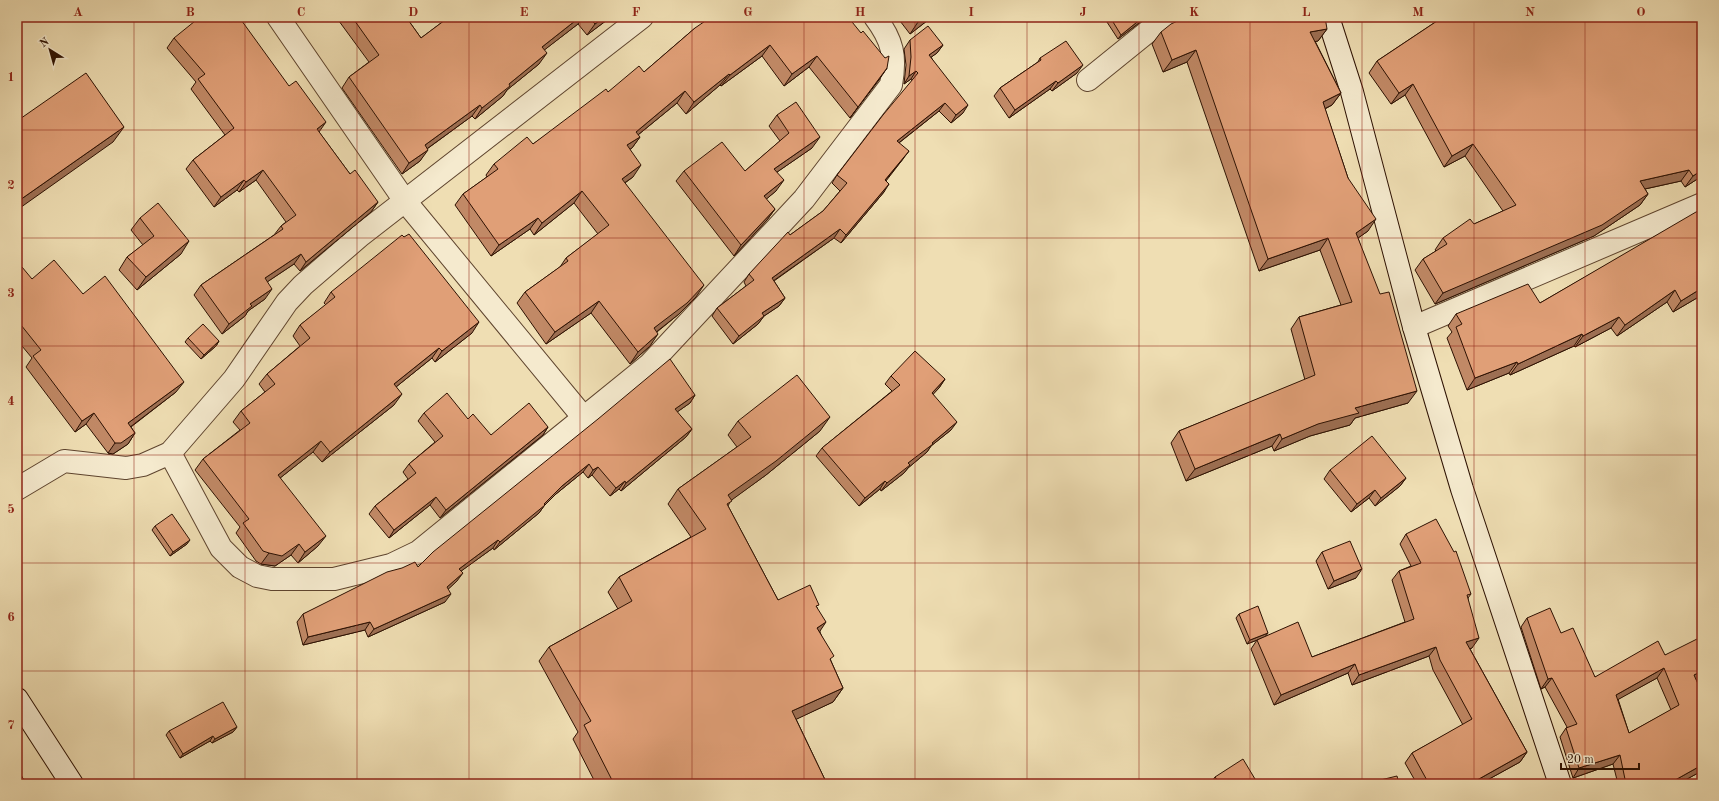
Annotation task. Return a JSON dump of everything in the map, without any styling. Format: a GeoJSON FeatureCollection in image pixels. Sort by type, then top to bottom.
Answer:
{"type":"FeatureCollection","features":[{"type":"Feature","properties":{"kind":"street"},"geometry":{"type":"LineString","coordinates":[[278,17],[405,201],[584,418]]}},
{"type":"Feature","properties":{"kind":"street"},"geometry":{"type":"LineString","coordinates":[[17,489],[64,461],[126,468],[142,465],[170,453],[234,379],[294,294],[361,235],[642,17]]}},
{"type":"Feature","properties":{"kind":"street"},"geometry":{"type":"LineString","coordinates":[[170,453],[213,535],[227,555],[240,567],[252,574],[264,578],[334,579],[391,565],[418,552],[650,364],[804,199],[891,86],[894,69],[890,44],[887,33],[875,17]]}},
{"type":"Feature","properties":{"kind":"street"},"geometry":{"type":"LineString","coordinates":[[1088,80],[1156,25],[1176,17]]}},
{"type":"Feature","properties":{"kind":"street"},"geometry":{"type":"LineString","coordinates":[[1328,17],[1352,92],[1414,326],[1462,489],[1560,784]]}},
{"type":"Feature","properties":{"kind":"street"},"geometry":{"type":"LineString","coordinates":[[1414,326],[1702,204]]}},
{"type":"Feature","properties":{"kind":"street"},"geometry":{"type":"LineString","coordinates":[[17,699],[72,784]]}},
{"type":"Feature","properties":{"kind":"building"},"geometry":{"type":"Polygon","coordinates":[[[200,17],[239,17],[289,86],[296,81],[326,122],[317,129],[350,174],[355,170],[378,202],[306,262],[301,254],[265,278],[272,289],[250,304],[252,306],[229,324],[201,285],[283,229],[281,226],[296,215],[263,170],[246,182],[244,180],[221,197],[193,160],[234,128],[198,79],[205,74],[174,38],[200,17]]]}},
{"type":"Feature","properties":{"kind":"building"},"geometry":{"type":"Polygon","coordinates":[[[352,17],[406,17],[421,38],[449,17],[580,17],[542,47],[547,53],[509,84],[510,86],[482,108],[480,105],[425,145],[428,150],[409,163],[349,77],[379,55],[352,17]]]}},
{"type":"Feature","properties":{"kind":"building"},"geometry":{"type":"Polygon","coordinates":[[[589,17],[604,17],[595,24],[589,17]]]}},
{"type":"Feature","properties":{"kind":"building"},"geometry":{"type":"Polygon","coordinates":[[[711,17],[848,17],[861,33],[863,31],[885,58],[889,56],[887,68],[858,107],[817,56],[792,74],[770,45],[730,75],[729,74],[694,102],[685,91],[636,132],[640,137],[627,145],[641,165],[622,179],[704,285],[687,303],[654,328],[658,334],[638,352],[599,301],[555,332],[525,292],[568,261],[566,258],[609,225],[582,191],[542,223],[538,218],[499,245],[463,194],[498,169],[494,164],[527,137],[533,144],[606,89],[608,92],[639,66],[644,72],[695,28],[711,17]]]}},
{"type":"Feature","properties":{"kind":"building"},"geometry":{"type":"Polygon","coordinates":[[[914,17],[925,17],[918,22],[914,17]]]}},
{"type":"Feature","properties":{"kind":"building"},"geometry":{"type":"Polygon","coordinates":[[[1110,17],[1141,17],[1142,18],[1121,35],[1110,17]]]}},
{"type":"Feature","properties":{"kind":"building"},"geometry":{"type":"Polygon","coordinates":[[[1186,17],[1325,17],[1327,29],[1310,32],[1341,93],[1323,102],[1348,178],[1376,219],[1356,233],[1380,294],[1389,292],[1417,391],[1355,408],[1359,413],[1318,424],[1282,439],[1280,434],[1195,469],[1179,431],[1315,375],[1299,317],[1352,302],[1328,238],[1268,259],[1196,50],[1172,60],[1161,32],[1171,24],[1186,17]]]}},
{"type":"Feature","properties":{"kind":"building"},"geometry":{"type":"Polygon","coordinates":[[[1443,17],[1702,17],[1702,170],[1693,176],[1689,170],[1640,181],[1648,194],[1602,225],[1443,293],[1423,259],[1447,244],[1443,238],[1470,219],[1474,224],[1516,205],[1473,144],[1452,156],[1413,84],[1399,93],[1377,61],[1443,17]]]}},
{"type":"Feature","properties":{"kind":"building"},"geometry":{"type":"Polygon","coordinates":[[[928,26],[943,45],[929,55],[968,105],[956,115],[945,103],[897,141],[909,151],[885,180],[889,184],[846,235],[840,229],[772,278],[785,298],[762,313],[764,316],[739,336],[717,308],[754,280],[749,274],[788,232],[790,235],[823,211],[847,183],[837,175],[883,115],[918,73],[916,71],[909,76],[911,57],[910,40],[928,26]]]}},
{"type":"Feature","properties":{"kind":"building"},"geometry":{"type":"Polygon","coordinates":[[[1066,41],[1083,65],[1058,83],[1056,81],[1015,110],[1000,88],[1041,60],[1040,58],[1066,41]]]}},
{"type":"Feature","properties":{"kind":"building"},"geometry":{"type":"Polygon","coordinates":[[[86,73],[124,127],[17,202],[17,121],[86,73]]]}},
{"type":"Feature","properties":{"kind":"building"},"geometry":{"type":"Polygon","coordinates":[[[796,102],[820,137],[774,169],[784,180],[764,196],[775,209],[741,245],[684,171],[722,142],[745,171],[789,133],[777,115],[796,102]]]}},
{"type":"Feature","properties":{"kind":"building"},"geometry":{"type":"Polygon","coordinates":[[[158,203],[189,241],[146,277],[127,257],[154,236],[140,218],[158,203]]]}},
{"type":"Feature","properties":{"kind":"building"},"geometry":{"type":"Polygon","coordinates":[[[1702,210],[1702,288],[1681,301],[1675,290],[1625,325],[1619,317],[1583,336],[1582,334],[1518,364],[1517,362],[1475,378],[1456,327],[1462,324],[1456,314],[1528,284],[1540,303],[1696,212],[1702,210]]]}},
{"type":"Feature","properties":{"kind":"building"},"geometry":{"type":"Polygon","coordinates":[[[409,234],[479,322],[442,351],[439,348],[394,384],[402,394],[330,452],[321,441],[278,475],[326,536],[305,552],[299,544],[282,556],[263,551],[243,523],[249,519],[203,459],[250,423],[241,411],[275,384],[267,374],[310,338],[300,325],[335,297],[331,292],[402,235],[404,237],[409,234]]]}},
{"type":"Feature","properties":{"kind":"building"},"geometry":{"type":"Polygon","coordinates":[[[54,260],[83,294],[105,276],[184,382],[128,423],[135,433],[121,443],[115,443],[94,413],[82,421],[33,356],[41,350],[17,320],[17,272],[22,267],[32,279],[54,260]]]}},
{"type":"Feature","properties":{"kind":"building"},"geometry":{"type":"Polygon","coordinates":[[[203,324],[219,341],[204,355],[188,338],[203,324]]]}},
{"type":"Feature","properties":{"kind":"building"},"geometry":{"type":"Polygon","coordinates":[[[915,351],[945,379],[932,393],[957,422],[932,443],[933,444],[908,463],[910,465],[887,483],[885,481],[865,498],[822,448],[900,385],[891,376],[915,351]]]}},
{"type":"Feature","properties":{"kind":"building"},"geometry":{"type":"Polygon","coordinates":[[[670,359],[695,395],[675,409],[692,429],[626,483],[625,481],[616,488],[598,467],[593,470],[589,464],[562,486],[544,504],[545,505],[500,542],[498,540],[459,569],[463,573],[447,587],[451,594],[374,629],[370,622],[308,637],[303,614],[387,572],[402,568],[415,562],[418,567],[433,552],[670,359]]]}},
{"type":"Feature","properties":{"kind":"building"},"geometry":{"type":"Polygon","coordinates":[[[797,375],[830,417],[776,461],[728,495],[732,501],[727,504],[778,600],[810,585],[819,605],[816,606],[826,622],[817,628],[834,656],[830,659],[843,688],[792,711],[827,784],[614,784],[584,725],[591,721],[549,647],[632,601],[619,577],[706,529],[678,489],[751,437],[738,421],[797,375]]]}},
{"type":"Feature","properties":{"kind":"building"},"geometry":{"type":"Polygon","coordinates":[[[447,393],[468,419],[473,414],[491,435],[529,403],[548,427],[446,510],[436,497],[394,530],[375,506],[416,473],[409,464],[443,436],[424,413],[447,393]]]}},
{"type":"Feature","properties":{"kind":"building"},"geometry":{"type":"Polygon","coordinates":[[[1372,436],[1406,478],[1381,498],[1375,490],[1357,504],[1330,470],[1372,436]]]}},
{"type":"Feature","properties":{"kind":"building"},"geometry":{"type":"Polygon","coordinates":[[[172,514],[190,540],[173,552],[155,526],[172,514]]]}},
{"type":"Feature","properties":{"kind":"building"},"geometry":{"type":"Polygon","coordinates":[[[1436,519],[1454,552],[1456,551],[1471,594],[1467,595],[1479,638],[1466,642],[1527,752],[1470,784],[1429,784],[1412,753],[1472,719],[1440,660],[1436,647],[1359,675],[1355,664],[1281,695],[1257,640],[1298,622],[1312,657],[1414,619],[1399,571],[1421,563],[1406,534],[1436,519]]]}},
{"type":"Feature","properties":{"kind":"building"},"geometry":{"type":"Polygon","coordinates":[[[1350,541],[1362,569],[1334,581],[1322,552],[1350,541]]]}},
{"type":"Feature","properties":{"kind":"building"},"geometry":{"type":"Polygon","coordinates":[[[1258,606],[1268,633],[1250,640],[1239,614],[1258,606]]]}},
{"type":"Feature","properties":{"kind":"building"},"geometry":{"type":"Polygon","coordinates":[[[1550,608],[1561,633],[1573,628],[1595,677],[1658,641],[1665,655],[1699,638],[1702,645],[1702,671],[1694,675],[1702,693],[1702,765],[1668,784],[1626,784],[1620,755],[1579,768],[1566,728],[1577,724],[1552,678],[1548,679],[1527,618],[1550,608]],[[1664,668],[1616,695],[1629,733],[1679,705],[1664,668]]]}},
{"type":"Feature","properties":{"kind":"building"},"geometry":{"type":"Polygon","coordinates":[[[223,702],[237,727],[215,739],[213,736],[183,754],[169,731],[223,702]]]}},
{"type":"Feature","properties":{"kind":"building"},"geometry":{"type":"Polygon","coordinates":[[[1243,759],[1258,784],[1220,784],[1215,777],[1243,759]]]}},
{"type":"Feature","properties":{"kind":"building"},"geometry":{"type":"Polygon","coordinates":[[[19,771],[26,784],[17,784],[17,772],[19,771]]]}},
{"type":"Feature","properties":{"kind":"building"},"geometry":{"type":"Polygon","coordinates":[[[1397,776],[1399,784],[1364,784],[1397,776]]]}}]}
